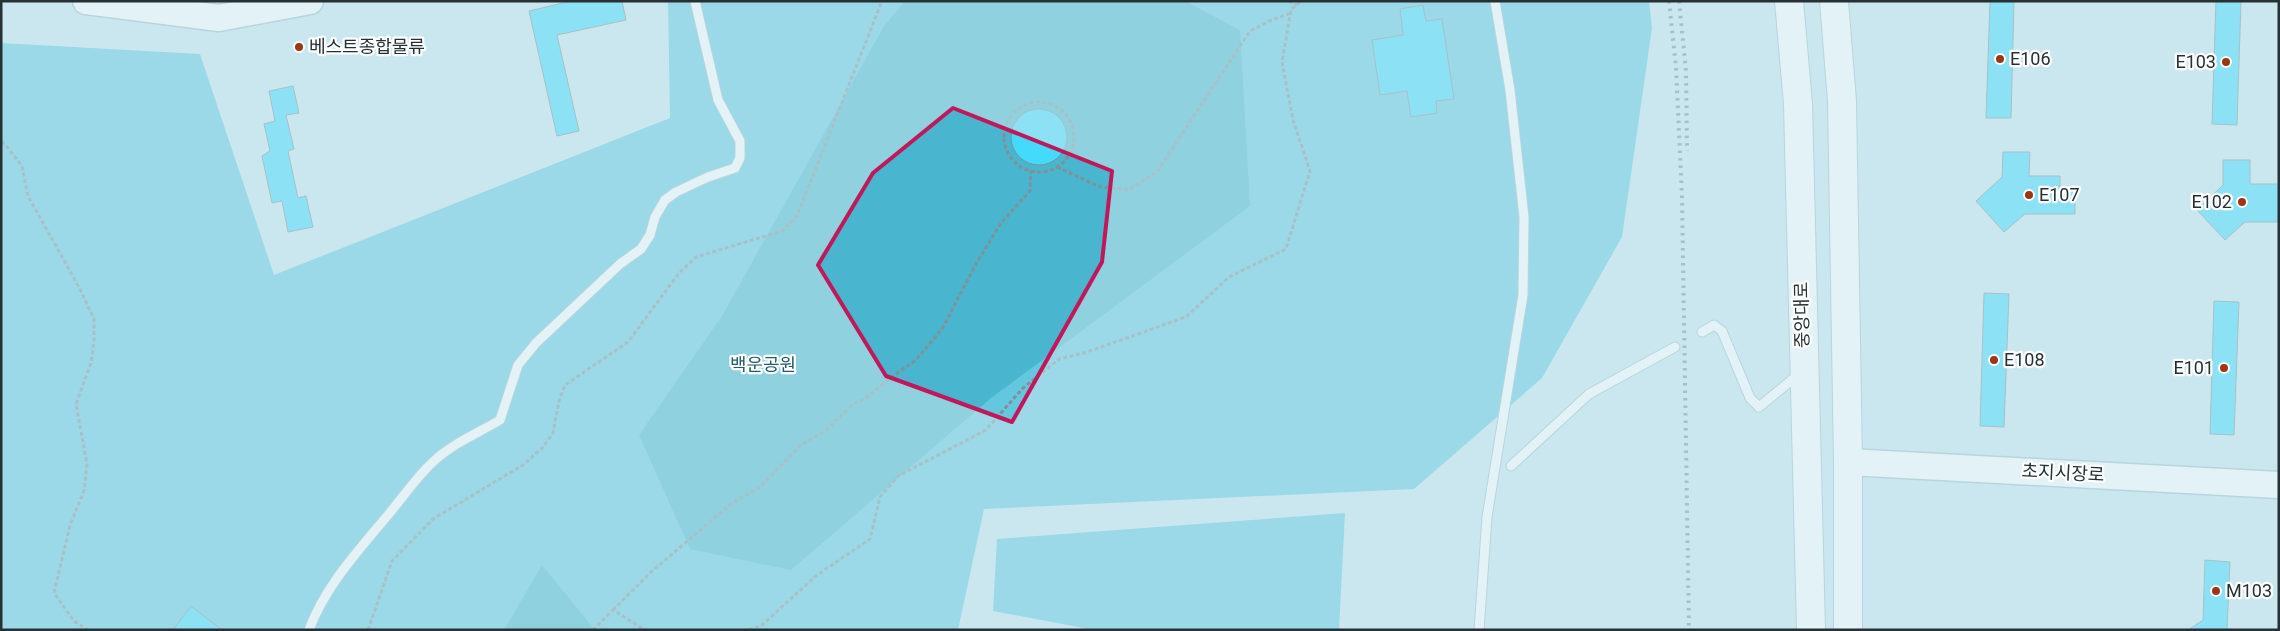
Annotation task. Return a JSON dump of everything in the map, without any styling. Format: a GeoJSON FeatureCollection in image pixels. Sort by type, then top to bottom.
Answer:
{"type":"FeatureCollection","features":[{"type":"Feature","properties":{"kind":"main road","name":"중앙대로"},"geometry":{"type":"LineString","coordinates":[[1789,1],[1798,104],[1803,371],[1811,630]]}},
{"type":"Feature","properties":{"kind":"main road"},"geometry":{"type":"LineString","coordinates":[[1834,1],[1842,101],[1848,462],[1848,630]]}},
{"type":"Feature","properties":{"kind":"street"},"geometry":{"type":"LineString","coordinates":[[86,1],[219,18],[310,1]]}},
{"type":"Feature","properties":{"kind":"street","name":"초지시장로"},"geometry":{"type":"LineString","coordinates":[[1848,462],[2279,485]]}},
{"type":"Feature","properties":{"kind":"lane"},"geometry":{"type":"LineString","coordinates":[[309,630],[316,611],[335,580],[412,484],[436,459],[455,445],[500,420],[518,366],[536,343],[620,264],[641,249],[650,235],[655,217],[665,200],[676,192],[708,177],[735,168],[740,158],[740,141],[718,100],[707,62],[695,1]]}},
{"type":"Feature","properties":{"kind":"lane"},"geometry":{"type":"LineString","coordinates":[[1479,630],[1487,517],[1523,295],[1524,216],[1510,90],[1495,1]]}},
{"type":"Feature","properties":{"kind":"lane"},"geometry":{"type":"LineString","coordinates":[[1702,332],[1714,325],[1722,331],[1750,398],[1759,407],[1803,371]]}},
{"type":"Feature","properties":{"kind":"lane"},"geometry":{"type":"LineString","coordinates":[[1511,466],[1589,394],[1675,346]]}},
{"type":"Feature","properties":{"kind":"path"},"geometry":{"type":"LineString","coordinates":[[368,630],[392,561],[433,518],[523,465],[543,448],[553,433],[559,401],[565,385],[628,342],[680,273],[696,257],[782,231],[797,216],[882,1]]}},
{"type":"Feature","properties":{"kind":"path"},"geometry":{"type":"LineString","coordinates":[[1289,1],[1297,5]]}},
{"type":"Feature","properties":{"kind":"path"},"geometry":{"type":"LineString","coordinates":[[1057,167],[1100,187],[1128,190],[1157,172],[1250,31],[1290,13],[1301,1]]}},
{"type":"Feature","properties":{"kind":"path"},"geometry":{"type":"LineString","coordinates":[[750,630],[762,625],[817,575],[870,539],[880,497],[898,476],[986,430],[1022,389],[1059,359],[1084,353],[1186,316],[1229,277],[1286,249],[1310,171],[1293,120],[1282,62],[1290,13]]}},
{"type":"Feature","properties":{"kind":"path"},"geometry":{"type":"LineString","coordinates":[[1036,102],[1048,103],[1058,107],[1067,115],[1073,126],[1074,138],[1072,149],[1066,159],[1057,167],[1049,171],[1031,171],[1018,164],[1010,156],[1005,133],[1008,121],[1024,105],[1036,102]]}},
{"type":"Feature","properties":{"kind":"path"},"geometry":{"type":"LineString","coordinates":[[1,142],[5,144],[22,166],[28,196],[80,289],[94,319],[91,363],[76,404],[87,464],[84,490],[70,525],[54,593],[74,621],[88,630]]}},
{"type":"Feature","properties":{"kind":"path"},"geometry":{"type":"LineString","coordinates":[[593,630],[651,572],[732,504],[759,488],[801,445],[824,431],[853,404],[865,399],[916,360],[942,329],[977,262],[1001,223],[1030,191],[1031,171]]}},
{"type":"Feature","properties":{"kind":"path"},"geometry":{"type":"LineString","coordinates":[[612,610],[644,630]]}},
{"type":"Feature","properties":{"kind":"highlighted area"},"geometry":{"type":"Polygon","coordinates":[[[953,108],[1112,171],[1102,262],[1012,422],[886,376],[818,265],[873,173],[953,108]]]}},
{"type":"Feature","properties":{"kind":"green space","name":"백운공원"},"geometry":{"type":"Polygon","coordinates":[[[668,1],[1649,1],[1652,28],[1622,237],[1542,378],[1414,489],[984,509],[958,630],[1,630],[1,43],[200,54],[274,275],[670,118],[668,1]]]}},
{"type":"Feature","properties":{"kind":"green space"},"geometry":{"type":"Polygon","coordinates":[[[905,1],[1185,1],[1240,30],[1250,206],[991,398],[791,570],[690,549],[639,435],[722,316],[884,26],[905,1]]]}},
{"type":"Feature","properties":{"kind":"green space"},"geometry":{"type":"Polygon","coordinates":[[[1345,513],[1339,630],[1094,630],[993,611],[997,539],[1345,513]]]}},
{"type":"Feature","properties":{"kind":"green space"},"geometry":{"type":"Polygon","coordinates":[[[542,565],[595,630],[504,630],[542,565]]]}},
{"type":"Feature","properties":{"kind":"building"},"geometry":{"type":"Polygon","coordinates":[[[571,1],[622,1],[626,20],[557,35],[579,131],[557,136],[529,11],[571,1]]]}},
{"type":"Feature","properties":{"kind":"building","name":"E106"},"geometry":{"type":"Polygon","coordinates":[[[1990,1],[2014,1],[2011,118],[1986,118],[1990,1]]]}},
{"type":"Feature","properties":{"kind":"building","name":"E103"},"geometry":{"type":"Polygon","coordinates":[[[2216,1],[2241,1],[2237,125],[2212,124],[2216,1]]]}},
{"type":"Feature","properties":{"kind":"building"},"geometry":{"type":"Polygon","coordinates":[[[1423,5],[1426,21],[1442,19],[1454,99],[1436,101],[1437,113],[1411,117],[1407,91],[1380,95],[1372,40],[1403,35],[1400,9],[1423,5]]]}},
{"type":"Feature","properties":{"kind":"building"},"geometry":{"type":"Polygon","coordinates":[[[293,86],[299,113],[286,115],[294,149],[288,151],[298,198],[306,196],[313,227],[288,232],[282,201],[272,203],[262,156],[270,151],[264,124],[275,121],[269,91],[293,86]]]}},
{"type":"Feature","properties":{"kind":"building"},"geometry":{"type":"Polygon","coordinates":[[[1033,109],[1045,109],[1059,117],[1067,131],[1065,148],[1059,157],[1045,165],[1033,165],[1023,160],[1016,153],[1011,143],[1011,131],[1016,121],[1023,114],[1033,109]]]}},
{"type":"Feature","properties":{"kind":"building","name":"E107"},"geometry":{"type":"Polygon","coordinates":[[[2003,152],[2030,152],[2029,176],[2060,176],[2060,189],[2075,189],[2075,214],[2025,214],[2004,232],[1976,201],[2002,177],[2003,152]]]}},
{"type":"Feature","properties":{"kind":"building","name":"E102"},"geometry":{"type":"Polygon","coordinates":[[[2223,160],[2250,160],[2250,184],[2279,184],[2279,222],[2245,222],[2225,240],[2197,210],[2223,185],[2223,160]]]}},
{"type":"Feature","properties":{"kind":"building","name":"E108"},"geometry":{"type":"Polygon","coordinates":[[[1984,293],[2009,294],[2004,427],[1980,426],[1984,293]]]}},
{"type":"Feature","properties":{"kind":"building","name":"E101"},"geometry":{"type":"Polygon","coordinates":[[[2214,301],[2239,302],[2234,435],[2210,434],[2214,301]]]}},
{"type":"Feature","properties":{"kind":"building","name":"M103"},"geometry":{"type":"Polygon","coordinates":[[[2205,560],[2230,562],[2227,630],[2188,630],[2203,620],[2205,560]]]}},
{"type":"Feature","properties":{"kind":"building"},"geometry":{"type":"Polygon","coordinates":[[[191,606],[222,630],[173,630],[191,606]]]}},
{"type":"Feature","properties":{"kind":"railway"},"geometry":{"type":"LineString","coordinates":[[1669,1],[1676,67],[1682,197],[1689,630]]}},
{"type":"Feature","properties":{"kind":"railway"},"geometry":{"type":"LineString","coordinates":[[1679,1],[1686,71],[1687,151]]}},
{"type":"Feature","properties":{"kind":"place","name":"베스트종합물류"},"geometry":{"type":"Point","coordinates":[299,47]}},
{"type":"Feature","properties":{"kind":"place","name":"E106"},"geometry":{"type":"Point","coordinates":[2000,59]}},
{"type":"Feature","properties":{"kind":"place","name":"E103"},"geometry":{"type":"Point","coordinates":[2226,62]}},
{"type":"Feature","properties":{"kind":"place","name":"E107"},"geometry":{"type":"Point","coordinates":[2029,195]}},
{"type":"Feature","properties":{"kind":"place","name":"E102"},"geometry":{"type":"Point","coordinates":[2242,202]}},
{"type":"Feature","properties":{"kind":"place","name":"E108"},"geometry":{"type":"Point","coordinates":[1994,360]}},
{"type":"Feature","properties":{"kind":"place","name":"E101"},"geometry":{"type":"Point","coordinates":[2224,368]}},
{"type":"Feature","properties":{"kind":"place","name":"M103"},"geometry":{"type":"Point","coordinates":[2216,591]}}]}
